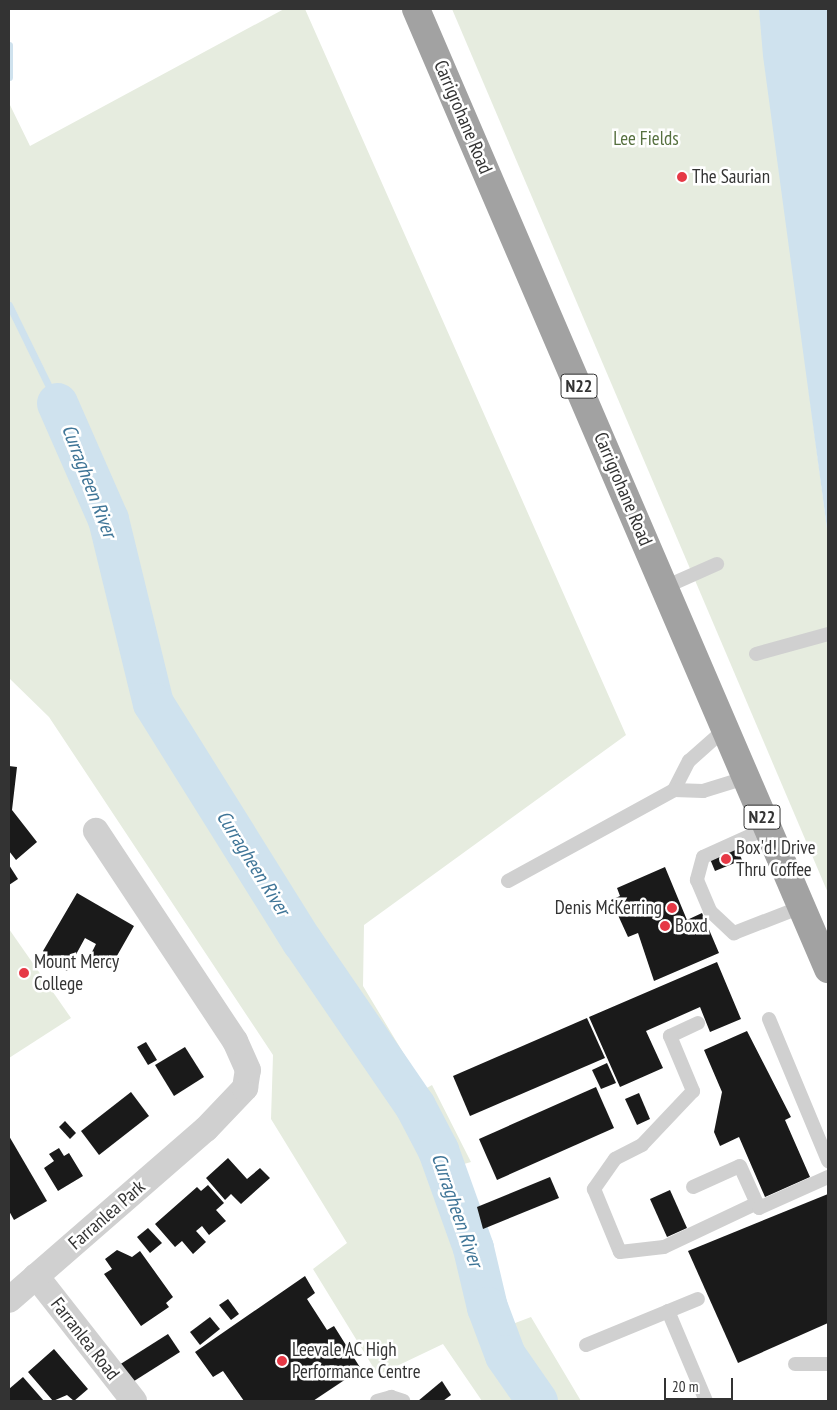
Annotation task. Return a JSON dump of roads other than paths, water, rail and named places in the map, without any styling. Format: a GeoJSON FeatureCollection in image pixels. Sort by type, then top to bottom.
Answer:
{"type":"FeatureCollection","features":[{"type":"Feature","properties":{"kind":"highway","name":"Carrigrohane Road"},"geometry":{"type":"LineString","coordinates":[[416,9],[666,587],[745,778],[828,969]]}},
{"type":"Feature","properties":{"kind":"street","name":"Farranlea Park"},"geometry":{"type":"LineString","coordinates":[[9,1300],[206,1130],[242,1095],[248,1070],[244,1056],[96,831]]}},
{"type":"Feature","properties":{"kind":"street","name":"Farranlea Road"},"geometry":{"type":"LineString","coordinates":[[36,1276],[134,1401]]}},
{"type":"Feature","properties":{"kind":"lane"},"geometry":{"type":"LineString","coordinates":[[666,587],[717,564]]}},
{"type":"Feature","properties":{"kind":"lane"},"geometry":{"type":"LineString","coordinates":[[756,654],[828,634]]}},
{"type":"Feature","properties":{"kind":"lane"},"geometry":{"type":"LineString","coordinates":[[674,790],[689,761],[725,729]]}},
{"type":"Feature","properties":{"kind":"lane"},"geometry":{"type":"LineString","coordinates":[[508,881],[674,790],[703,791],[745,778]]}},
{"type":"Feature","properties":{"kind":"lane"},"geometry":{"type":"LineString","coordinates":[[767,828],[703,857],[698,880],[710,912],[734,933],[801,908]]}},
{"type":"Feature","properties":{"kind":"lane"},"geometry":{"type":"LineString","coordinates":[[768,1019],[828,1161]]}},
{"type":"Feature","properties":{"kind":"lane"},"geometry":{"type":"LineString","coordinates":[[698,1024],[670,1036],[693,1091],[642,1145],[615,1159],[594,1189],[620,1252],[664,1247],[757,1203]]}},
{"type":"Feature","properties":{"kind":"lane"},"geometry":{"type":"LineString","coordinates":[[693,1187],[740,1166],[759,1208],[828,1177]]}},
{"type":"Feature","properties":{"kind":"lane"},"geometry":{"type":"LineString","coordinates":[[586,1345],[698,1299]]}},
{"type":"Feature","properties":{"kind":"lane"},"geometry":{"type":"LineString","coordinates":[[668,1311],[706,1401]]}},
{"type":"Feature","properties":{"kind":"lane"},"geometry":{"type":"LineString","coordinates":[[795,1364],[828,1364]]}},
{"type":"Feature","properties":{"kind":"lane"},"geometry":{"type":"LineString","coordinates":[[377,1401],[391,1397],[403,1401]]}},
{"type":"Feature","properties":{"kind":"water"},"geometry":{"type":"Polygon","coordinates":[[[759,9],[828,9],[828,536],[763,56],[759,9]]]}},
{"type":"Feature","properties":{"kind":"waterway"},"geometry":{"type":"LineString","coordinates":[[9,45],[9,77]]}},
{"type":"Feature","properties":{"kind":"waterway","name":"Curragheen River"},"geometry":{"type":"LineString","coordinates":[[9,305],[57,403]]}},
{"type":"Feature","properties":{"kind":"waterway","name":"Curragheen River"},"geometry":{"type":"LineString","coordinates":[[57,403],[108,519],[153,703],[302,941],[415,1106],[438,1150],[473,1248],[487,1307],[505,1355],[537,1401]]}},
{"type":"Feature","properties":{"kind":"place","name":"The Saurian"},"geometry":{"type":"Point","coordinates":[682,177]}},
{"type":"Feature","properties":{"kind":"place","name":"Box'd! Drive Thru Coffee"},"geometry":{"type":"Point","coordinates":[726,859]}},
{"type":"Feature","properties":{"kind":"place","name":"Denis McKerring"},"geometry":{"type":"Point","coordinates":[672,908]}},
{"type":"Feature","properties":{"kind":"place","name":"Boxd"},"geometry":{"type":"Point","coordinates":[665,926]}},
{"type":"Feature","properties":{"kind":"place","name":"Mount Mercy College"},"geometry":{"type":"Point","coordinates":[24,973]}},
{"type":"Feature","properties":{"kind":"place","name":"Leevale AC High Performance Centre"},"geometry":{"type":"Point","coordinates":[282,1361]}},
{"type":"Feature","properties":{"kind":"park label","name":"Lee Fields"},"geometry":{"type":"Point","coordinates":[646,139]}}]}
